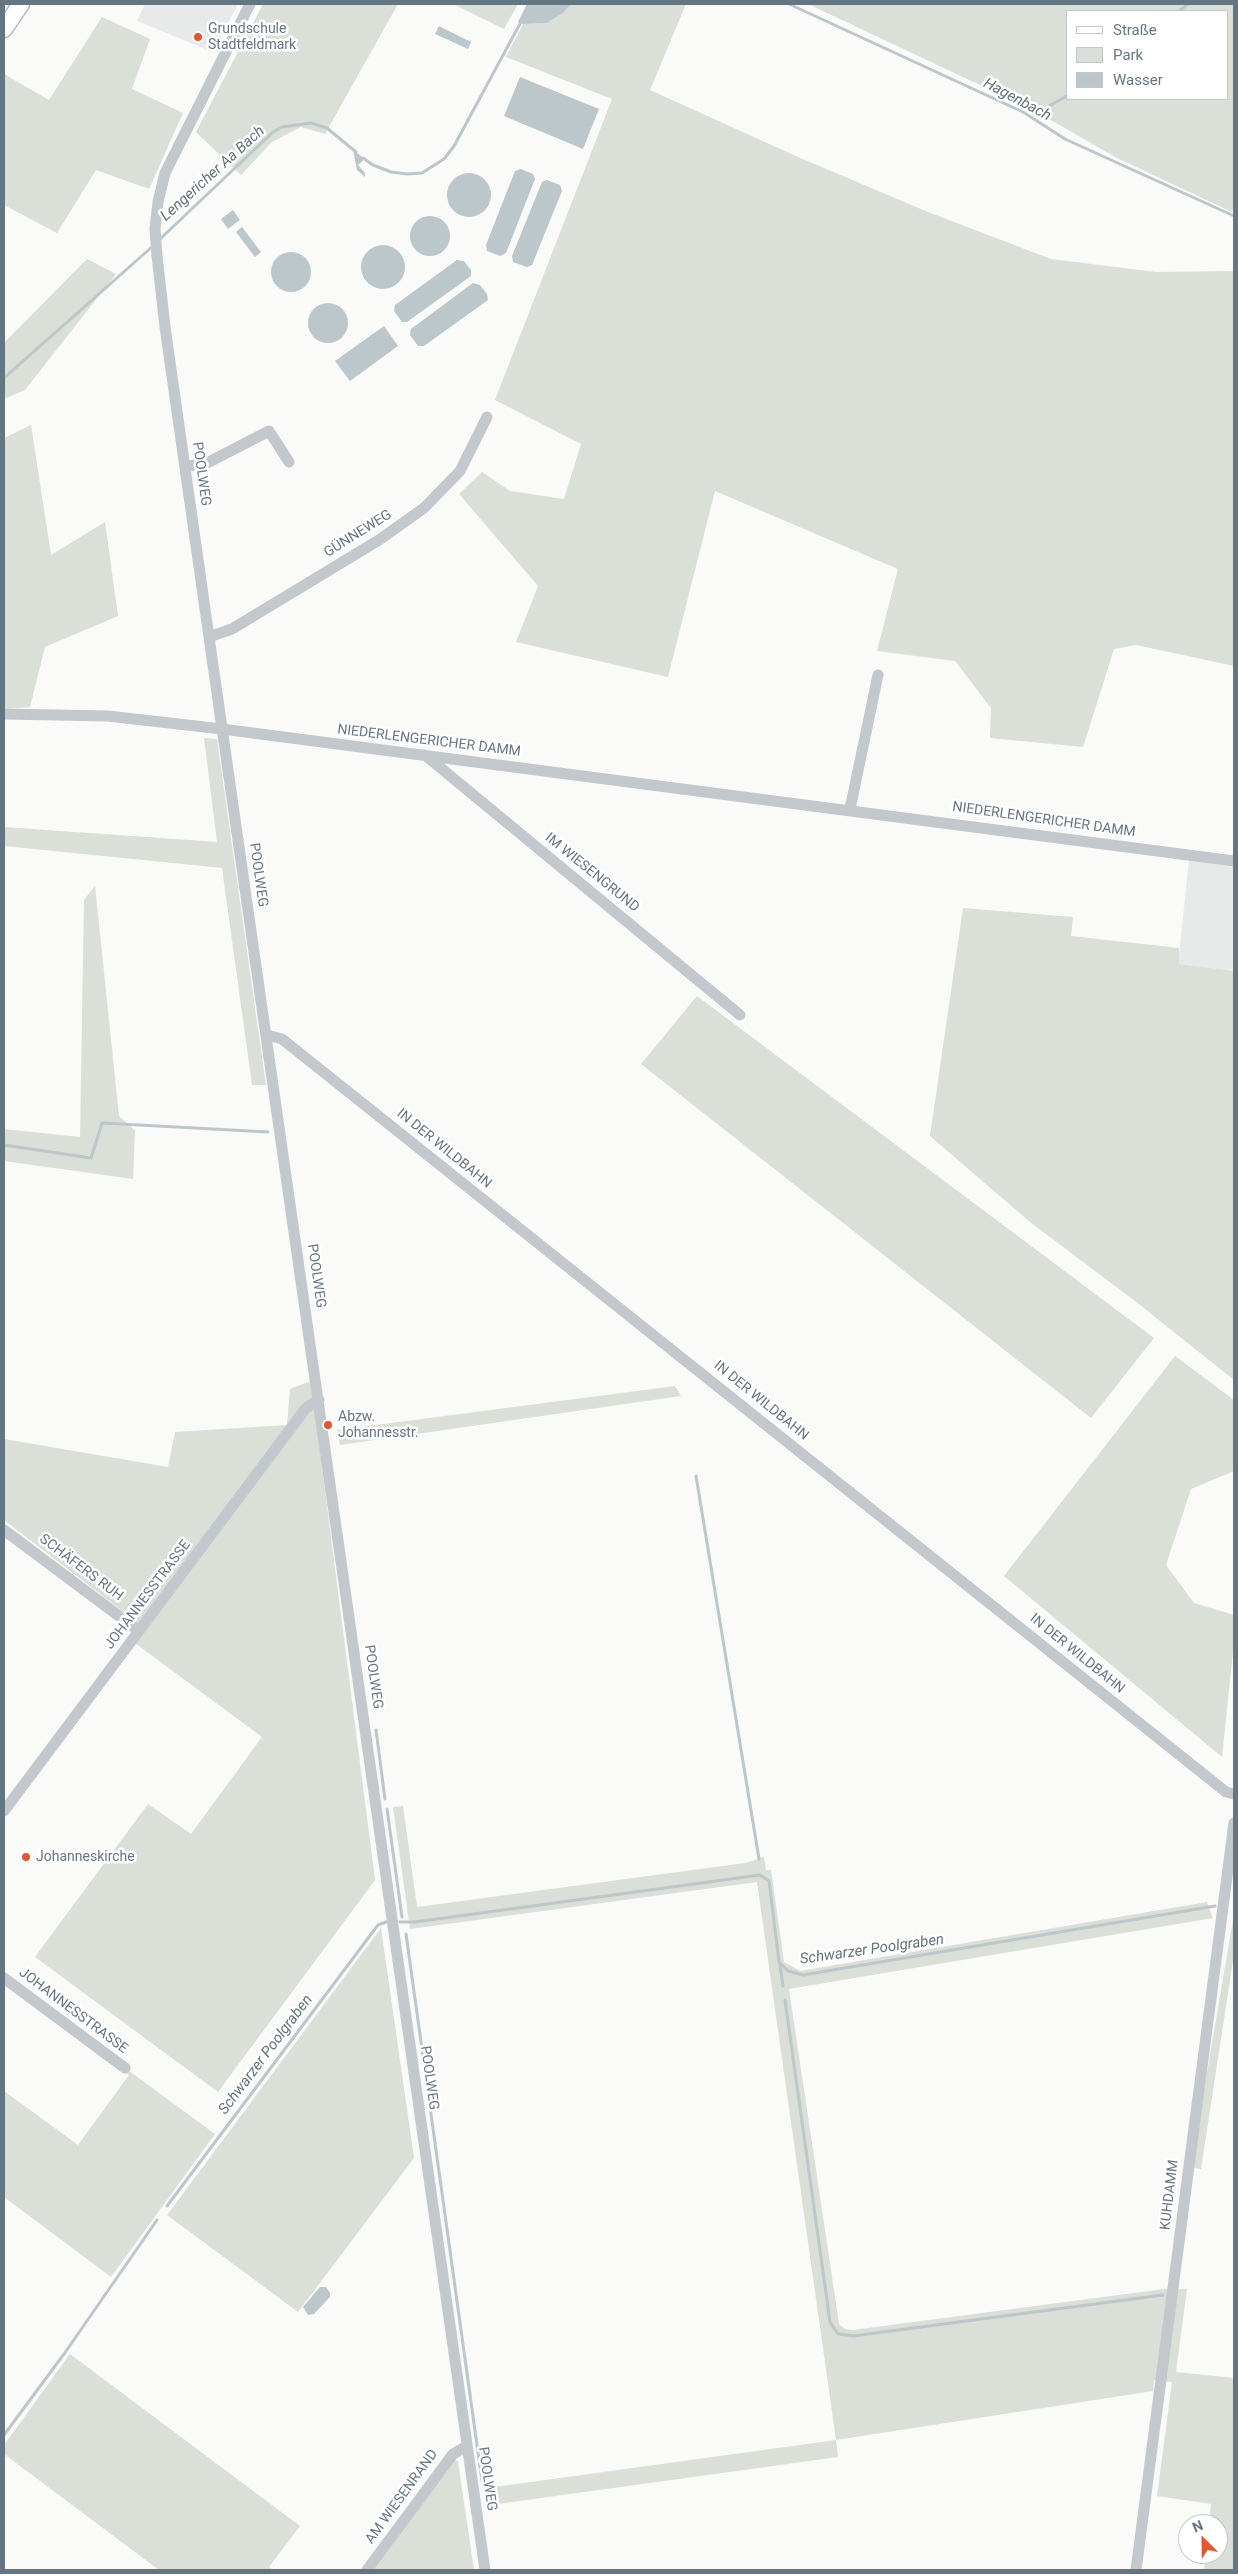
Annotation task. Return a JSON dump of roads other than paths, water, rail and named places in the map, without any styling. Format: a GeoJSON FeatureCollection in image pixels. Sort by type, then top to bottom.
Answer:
{"type":"FeatureCollection","features":[{"type":"Feature","properties":{"kind":"main road"},"geometry":{"type":"LineString","coordinates":[[4,29],[22,4]]}},
{"type":"Feature","properties":{"kind":"street","name":"POOLWEG"},"geometry":{"type":"LineString","coordinates":[[250,4],[165,173],[158,202],[157,256],[208,637],[267,1035],[485,2570]]}},
{"type":"Feature","properties":{"kind":"street","name":"GÜNNEWEG"},"geometry":{"type":"LineString","coordinates":[[208,637],[232,628],[379,540],[424,508],[460,471],[487,417]]}},
{"type":"Feature","properties":{"kind":"street"},"geometry":{"type":"LineString","coordinates":[[185,467],[209,462],[269,431],[289,462]]}},
{"type":"Feature","properties":{"kind":"street"},"geometry":{"type":"LineString","coordinates":[[850,809],[878,675]]}},
{"type":"Feature","properties":{"kind":"street","name":"NIEDERLENGERICHER DAMM"},"geometry":{"type":"LineString","coordinates":[[4,714],[108,716],[222,729],[1234,860]]}},
{"type":"Feature","properties":{"kind":"street","name":"IM WIESENGRUND"},"geometry":{"type":"LineString","coordinates":[[425,755],[740,1015]]}},
{"type":"Feature","properties":{"kind":"street","name":"IN DER WILDBAHN"},"geometry":{"type":"LineString","coordinates":[[267,1035],[282,1039],[290,1045],[1226,1792],[1234,1794]]}},
{"type":"Feature","properties":{"kind":"street","name":"JOHANNESSTRASSE"},"geometry":{"type":"LineString","coordinates":[[4,1811],[306,1408],[318,1400]]}},
{"type":"Feature","properties":{"kind":"street","name":"SCHÄFERS RUH"},"geometry":{"type":"LineString","coordinates":[[4,1530],[139,1631]]}},
{"type":"Feature","properties":{"kind":"street","name":"KUHDAMM"},"geometry":{"type":"LineString","coordinates":[[1136,2570],[1234,1823]]}},
{"type":"Feature","properties":{"kind":"street","name":"JOHANNESSTRASSE"},"geometry":{"type":"LineString","coordinates":[[4,1978],[125,2068]]}},
{"type":"Feature","properties":{"kind":"street","name":"AM WIESENRAND"},"geometry":{"type":"LineString","coordinates":[[367,2570],[453,2454],[467,2446]]}},
{"type":"Feature","properties":{"kind":"water"},"geometry":{"type":"Polygon","coordinates":[[[527,4],[571,4],[563,13],[547,23],[523,24],[518,22],[527,4]]]}},
{"type":"Feature","properties":{"kind":"water"},"geometry":{"type":"Polygon","coordinates":[[[439,26],[471,42],[468,49],[435,34],[439,26]]]}},
{"type":"Feature","properties":{"kind":"water"},"geometry":{"type":"Polygon","coordinates":[[[520,77],[599,109],[583,149],[504,116],[520,77]]]}},
{"type":"Feature","properties":{"kind":"water"},"geometry":{"type":"Polygon","coordinates":[[[353,150],[365,159],[358,165],[365,173],[365,177],[357,170],[353,150]]]}},
{"type":"Feature","properties":{"kind":"water"},"geometry":{"type":"Polygon","coordinates":[[[521,169],[533,174],[535,179],[506,253],[500,256],[487,251],[486,245],[515,171],[521,169]]]}},
{"type":"Feature","properties":{"kind":"water"},"geometry":{"type":"Polygon","coordinates":[[[473,173],[485,179],[490,186],[490,204],[485,211],[478,216],[465,217],[457,214],[450,207],[447,191],[450,183],[457,176],[473,173]]]}},
{"type":"Feature","properties":{"kind":"water"},"geometry":{"type":"Polygon","coordinates":[[[547,180],[560,185],[562,191],[532,265],[527,267],[513,262],[512,256],[542,182],[547,180]]]}},
{"type":"Feature","properties":{"kind":"water"},"geometry":{"type":"Polygon","coordinates":[[[233,210],[240,220],[228,229],[221,219],[233,210]]]}},
{"type":"Feature","properties":{"kind":"water"},"geometry":{"type":"Polygon","coordinates":[[[434,216],[441,219],[447,225],[450,236],[449,244],[441,253],[434,256],[426,256],[419,253],[411,244],[410,232],[413,225],[422,217],[434,216]]]}},
{"type":"Feature","properties":{"kind":"water"},"geometry":{"type":"Polygon","coordinates":[[[242,227],[261,252],[255,257],[236,232],[242,227]]]}},
{"type":"Feature","properties":{"kind":"water"},"geometry":{"type":"Polygon","coordinates":[[[387,245],[399,251],[404,258],[404,276],[399,283],[392,288],[379,289],[371,286],[364,279],[361,263],[364,255],[371,248],[387,245]]]}},
{"type":"Feature","properties":{"kind":"water"},"geometry":{"type":"Polygon","coordinates":[[[295,252],[302,255],[308,261],[311,272],[310,280],[302,289],[295,292],[287,292],[280,289],[272,280],[271,268],[274,261],[283,253],[295,252]]]}},
{"type":"Feature","properties":{"kind":"water"},"geometry":{"type":"Polygon","coordinates":[[[457,260],[464,261],[471,270],[471,276],[407,322],[402,322],[394,311],[395,305],[457,260]]]}},
{"type":"Feature","properties":{"kind":"water"},"geometry":{"type":"Polygon","coordinates":[[[473,283],[480,285],[487,294],[488,300],[424,346],[418,346],[410,335],[411,329],[473,283]]]}},
{"type":"Feature","properties":{"kind":"water"},"geometry":{"type":"Polygon","coordinates":[[[332,303],[339,306],[345,312],[348,323],[347,331],[339,340],[332,343],[324,343],[317,340],[309,331],[308,319],[311,312],[320,304],[332,303]]]}},
{"type":"Feature","properties":{"kind":"water"},"geometry":{"type":"Polygon","coordinates":[[[384,326],[398,346],[350,381],[335,361],[384,326]]]}},
{"type":"Feature","properties":{"kind":"water"},"geometry":{"type":"Polygon","coordinates":[[[320,2287],[326,2287],[330,2297],[314,2314],[308,2315],[303,2307],[320,2287]]]}},
{"type":"Feature","properties":{"kind":"waterway","name":"Hagenbach"},"geometry":{"type":"LineString","coordinates":[[789,4],[1023,112],[1065,139],[1234,216]]}},
{"type":"Feature","properties":{"kind":"waterway"},"geometry":{"type":"LineString","coordinates":[[1180,10],[1188,4]]}},
{"type":"Feature","properties":{"kind":"waterway","name":"Lengericher Aa Bach"},"geometry":{"type":"LineString","coordinates":[[363,158],[373,165],[391,172],[407,174],[422,173],[444,159],[454,146],[522,20]]}},
{"type":"Feature","properties":{"kind":"waterway"},"geometry":{"type":"LineString","coordinates":[[1049,106],[1066,97]]}},
{"type":"Feature","properties":{"kind":"waterway","name":"Lengericher Aa Bach"},"geometry":{"type":"LineString","coordinates":[[159,240],[273,132],[282,127],[311,123],[327,128],[356,152]]}},
{"type":"Feature","properties":{"kind":"waterway","name":"Lengericher Aa Bach"},"geometry":{"type":"LineString","coordinates":[[4,378],[153,246]]}},
{"type":"Feature","properties":{"kind":"waterway"},"geometry":{"type":"LineString","coordinates":[[4,1145],[91,1158],[102,1123],[268,1132]]}},
{"type":"Feature","properties":{"kind":"waterway"},"geometry":{"type":"LineString","coordinates":[[696,1476],[759,1859]]}},
{"type":"Feature","properties":{"kind":"waterway"},"geometry":{"type":"LineString","coordinates":[[376,1730],[385,1799]]}},
{"type":"Feature","properties":{"kind":"waterway"},"geometry":{"type":"LineString","coordinates":[[387,1809],[402,1917]]}},
{"type":"Feature","properties":{"kind":"waterway","name":"Schwarzer Poolgraben"},"geometry":{"type":"LineString","coordinates":[[400,1922],[415,1922],[760,1875],[769,1881],[779,1962],[788,1971],[803,1975],[1215,1906]]}},
{"type":"Feature","properties":{"kind":"waterway","name":"Schwarzer Poolgraben"},"geometry":{"type":"LineString","coordinates":[[167,2206],[378,1925],[386,1922]]}},
{"type":"Feature","properties":{"kind":"waterway"},"geometry":{"type":"LineString","coordinates":[[406,1934],[482,2481]]}},
{"type":"Feature","properties":{"kind":"waterway"},"geometry":{"type":"LineString","coordinates":[[780,1964],[783,1986]]}},
{"type":"Feature","properties":{"kind":"waterway"},"geometry":{"type":"LineString","coordinates":[[785,2000],[830,2322],[838,2334],[853,2336],[1163,2295]]}},
{"type":"Feature","properties":{"kind":"waterway","name":"Schwarzer Poolgraben"},"geometry":{"type":"LineString","coordinates":[[4,2435],[64,2354],[157,2220]]}},
{"type":"Feature","properties":{"kind":"place","name":"Grundschule Stadtfeldmark"},"geometry":{"type":"Point","coordinates":[198,37]}},
{"type":"Feature","properties":{"kind":"place","name":"Abzw. Johannesstr."},"geometry":{"type":"Point","coordinates":[328,1425]}},
{"type":"Feature","properties":{"kind":"place","name":"Johanneskirche"},"geometry":{"type":"Point","coordinates":[26,1857]}}]}
